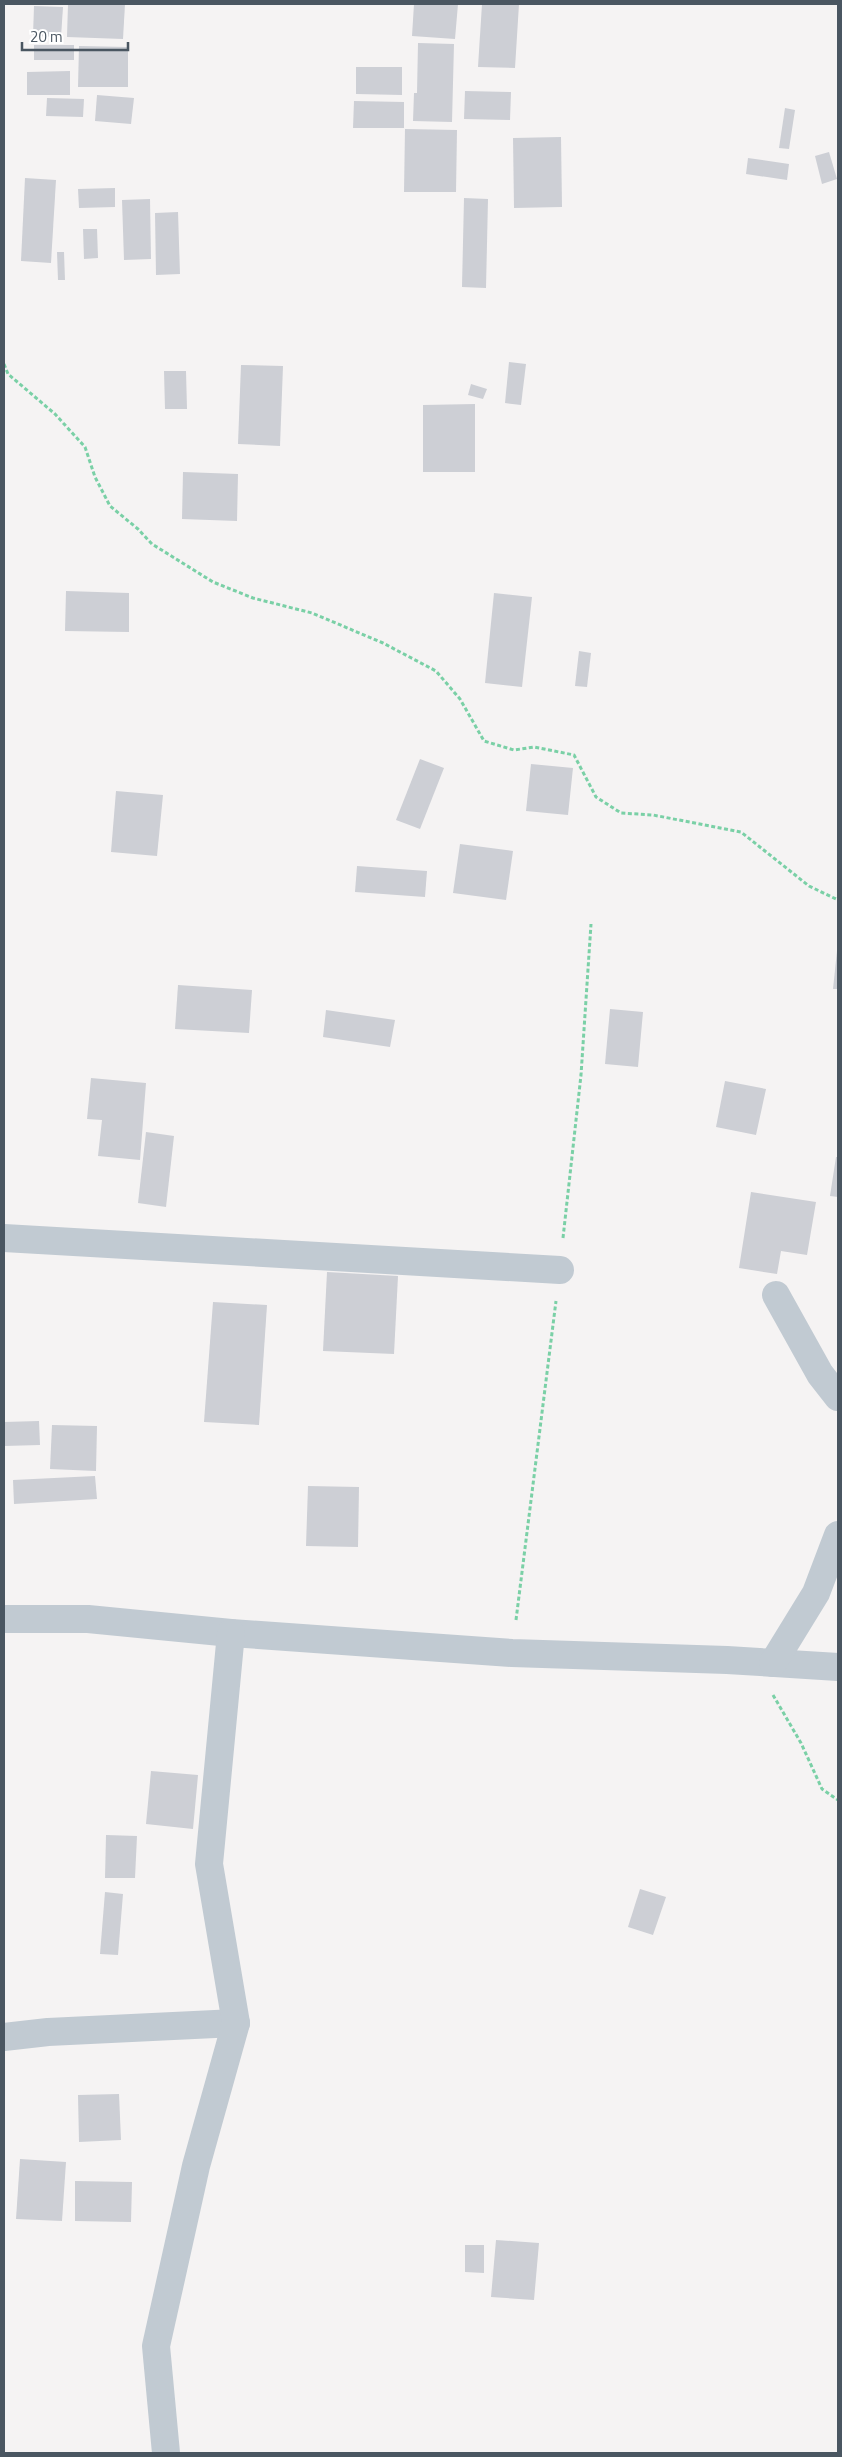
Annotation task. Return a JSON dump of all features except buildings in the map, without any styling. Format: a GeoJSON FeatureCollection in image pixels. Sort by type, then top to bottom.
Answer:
{"type":"FeatureCollection","features":[{"type":"Feature","properties":{"kind":"street"},"geometry":{"type":"LineString","coordinates":[[4,1238],[560,1270]]}},
{"type":"Feature","properties":{"kind":"street"},"geometry":{"type":"LineString","coordinates":[[776,1295],[820,1374],[838,1397]]}},
{"type":"Feature","properties":{"kind":"street"},"geometry":{"type":"LineString","coordinates":[[773,1663],[816,1593],[838,1535]]}},
{"type":"Feature","properties":{"kind":"street"},"geometry":{"type":"LineString","coordinates":[[4,1619],[88,1618],[231,1633],[512,1653],[838,1667]]}},
{"type":"Feature","properties":{"kind":"street"},"geometry":{"type":"LineString","coordinates":[[166,2453],[156,2346],[196,2166],[236,2023],[209,1864],[231,1633]]}},
{"type":"Feature","properties":{"kind":"street"},"geometry":{"type":"LineString","coordinates":[[4,2037],[48,2032],[236,2023]]}},
{"type":"Feature","properties":{"kind":"path"},"geometry":{"type":"LineString","coordinates":[[4,364],[8,374],[55,414],[85,447],[95,477],[110,506],[138,529],[152,544],[213,582],[253,598],[312,613],[383,643],[436,671],[460,699],[484,741],[514,750],[534,747],[574,755],[596,797],[621,813],[653,815],[741,832],[809,886],[838,900]]}},
{"type":"Feature","properties":{"kind":"path"},"geometry":{"type":"LineString","coordinates":[[765,1689],[773,1695],[802,1743],[822,1789],[838,1800]]}}]}
